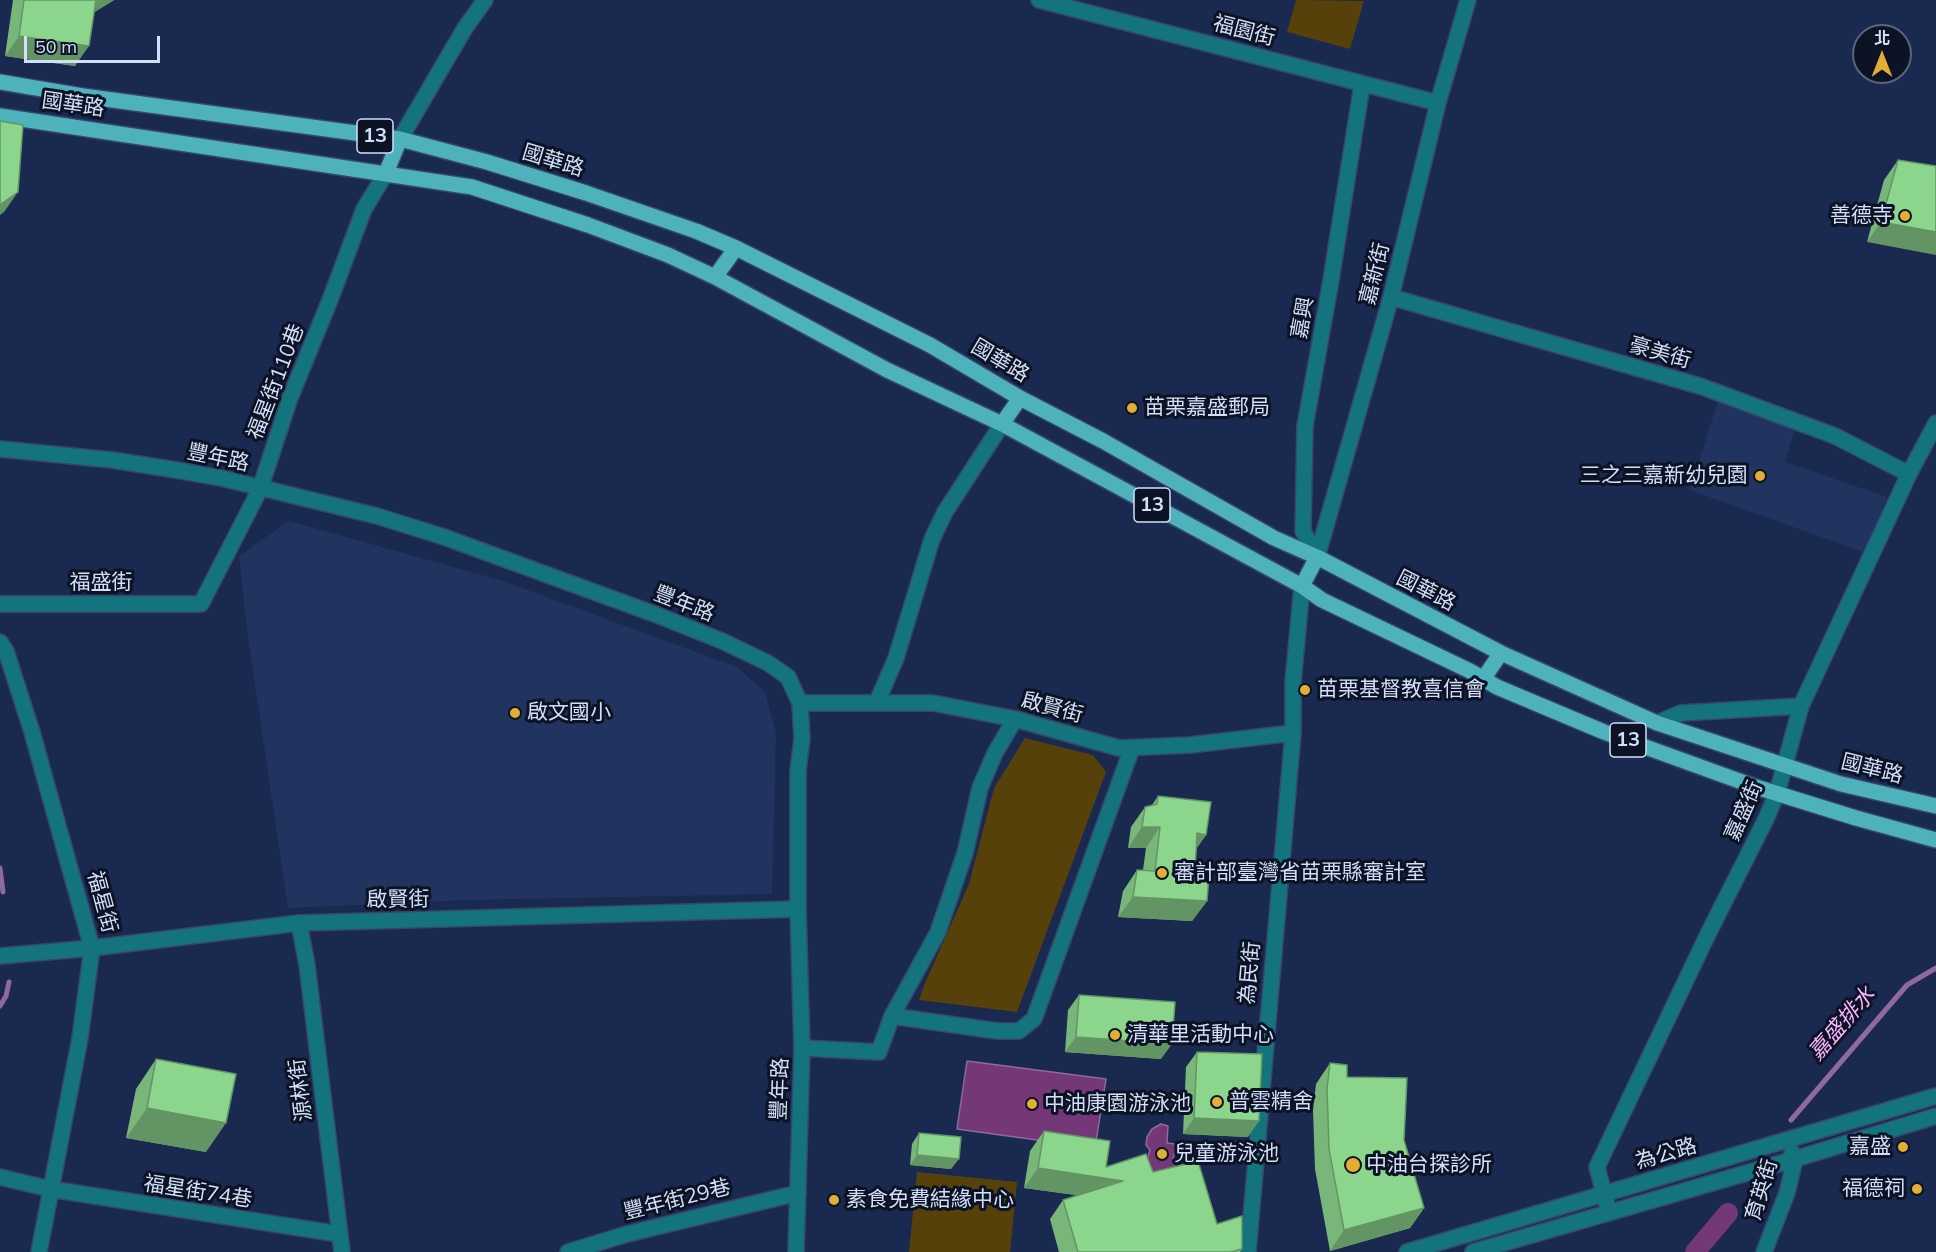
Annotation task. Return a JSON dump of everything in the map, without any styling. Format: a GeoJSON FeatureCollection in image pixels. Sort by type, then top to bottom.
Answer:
{"type":"FeatureCollection","features":[{"type":"Feature","properties":{"kind":"main road","name":"國華路"},"geometry":{"type":"LineString","coordinates":[[0,82],[400,139],[487,162],[696,231],[736,248],[930,345],[1020,398],[1102,441],[1274,538],[1317,557],[1501,653],[1658,723],[1841,784],[1936,806]]}},
{"type":"Feature","properties":{"kind":"main road","name":"國華路"},"geometry":{"type":"LineString","coordinates":[[0,116],[472,187],[588,225],[668,255],[715,277],[887,370],[1002,424],[1302,586],[1322,600],[1465,668],[1497,687],[1604,732],[1756,787],[1936,840]]}},
{"type":"Feature","properties":{"kind":"main road"},"geometry":{"type":"LineString","coordinates":[[386,173],[400,139]]}},
{"type":"Feature","properties":{"kind":"main road"},"geometry":{"type":"LineString","coordinates":[[715,277],[736,248]]}},
{"type":"Feature","properties":{"kind":"main road"},"geometry":{"type":"LineString","coordinates":[[1002,424],[1020,398]]}},
{"type":"Feature","properties":{"kind":"main road"},"geometry":{"type":"LineString","coordinates":[[1302,586],[1317,557]]}},
{"type":"Feature","properties":{"kind":"main road"},"geometry":{"type":"LineString","coordinates":[[1483,679],[1501,653]]}},
{"type":"Feature","properties":{"kind":"street"},"geometry":{"type":"LineString","coordinates":[[400,139],[484,0]]}},
{"type":"Feature","properties":{"kind":"street","name":"福園街"},"geometry":{"type":"LineString","coordinates":[[1039,0],[1438,103]]}},
{"type":"Feature","properties":{"kind":"street","name":"嘉新街"},"geometry":{"type":"LineString","coordinates":[[1317,557],[1391,297],[1438,103],[1468,0]]}},
{"type":"Feature","properties":{"kind":"street","name":"嘉興"},"geometry":{"type":"LineString","coordinates":[[1317,557],[1303,531],[1305,426],[1362,84]]}},
{"type":"Feature","properties":{"kind":"street","name":"福星街110巷"},"geometry":{"type":"LineString","coordinates":[[201,604],[260,489],[290,398],[364,209],[386,173]]}},
{"type":"Feature","properties":{"kind":"street","name":"豪美街"},"geometry":{"type":"LineString","coordinates":[[1391,297],[1702,387],[1835,435],[1909,474]]}},
{"type":"Feature","properties":{"kind":"street","name":"嘉盛街"},"geometry":{"type":"LineString","coordinates":[[1609,1214],[1597,1167],[1777,793],[1801,706],[1909,474],[1936,423]]}},
{"type":"Feature","properties":{"kind":"street"},"geometry":{"type":"LineString","coordinates":[[877,702],[896,658],[932,539],[945,512],[1002,424]]}},
{"type":"Feature","properties":{"kind":"street","name":"豐年路"},"geometry":{"type":"LineString","coordinates":[[0,449],[101,459],[221,478],[377,516],[444,537],[657,615],[722,641],[768,663],[788,677],[800,703],[802,739],[798,770],[798,909],[802,1048],[796,1252]]}},
{"type":"Feature","properties":{"kind":"street","name":"為民街"},"geometry":{"type":"LineString","coordinates":[[1248,1252],[1293,733],[1293,682],[1302,586]]}},
{"type":"Feature","properties":{"kind":"street","name":"福盛街"},"geometry":{"type":"LineString","coordinates":[[0,604],[201,604]]}},
{"type":"Feature","properties":{"kind":"street","name":"福星街"},"geometry":{"type":"LineString","coordinates":[[0,642],[6,651],[32,732],[92,948],[80,1038],[39,1252]]}},
{"type":"Feature","properties":{"kind":"street","name":"啟賢街"},"geometry":{"type":"LineString","coordinates":[[800,703],[933,703],[1015,719],[1119,748],[1190,746],[1293,733]]}},
{"type":"Feature","properties":{"kind":"street"},"geometry":{"type":"LineString","coordinates":[[1658,723],[1681,713],[1801,706]]}},
{"type":"Feature","properties":{"kind":"street"},"geometry":{"type":"LineString","coordinates":[[802,1048],[879,1052],[892,1016],[938,932],[965,853],[980,788],[995,753],[1015,719]]}},
{"type":"Feature","properties":{"kind":"street"},"geometry":{"type":"LineString","coordinates":[[892,1016],[998,1031],[1019,1031],[1034,1019],[1132,748]]}},
{"type":"Feature","properties":{"kind":"street","name":"啟賢街"},"geometry":{"type":"LineString","coordinates":[[0,956],[92,948],[299,923],[798,909]]}},
{"type":"Feature","properties":{"kind":"street","name":"源林街"},"geometry":{"type":"LineString","coordinates":[[299,923],[307,965],[342,1252]]}},
{"type":"Feature","properties":{"kind":"street","name":"為公路"},"geometry":{"type":"LineString","coordinates":[[1407,1252],[1424,1250],[1603,1194],[1936,1096]]}},
{"type":"Feature","properties":{"kind":"street","name":"為公路"},"geometry":{"type":"LineString","coordinates":[[1473,1252],[1609,1214],[1936,1116]]}},
{"type":"Feature","properties":{"kind":"street","name":"育英街"},"geometry":{"type":"LineString","coordinates":[[1764,1252],[1787,1193],[1795,1159],[1788,1141]]}},
{"type":"Feature","properties":{"kind":"street","name":"福星街74巷"},"geometry":{"type":"LineString","coordinates":[[0,1178],[50,1189],[339,1234]]}},
{"type":"Feature","properties":{"kind":"street","name":"豐年街29巷"},"geometry":{"type":"LineString","coordinates":[[567,1252],[627,1234],[798,1193]]}},
{"type":"Feature","properties":{"kind":"shaded area"},"geometry":{"type":"Polygon","coordinates":[[[1296,0],[1364,1],[1350,49],[1287,32],[1296,0]]]}},
{"type":"Feature","properties":{"kind":"shaded area","name":"三之三嘉新幼兒園"},"geometry":{"type":"Polygon","coordinates":[[[1718,401],[1795,428],[1785,462],[1887,497],[1866,553],[1690,490],[1718,401]]]}},
{"type":"Feature","properties":{"kind":"shaded area","name":"啟文國小"},"geometry":{"type":"Polygon","coordinates":[[[289,521],[503,581],[737,667],[765,692],[776,733],[772,894],[466,900],[288,908],[247,630],[239,556],[289,521]]]}},
{"type":"Feature","properties":{"kind":"shaded area"},"geometry":{"type":"Polygon","coordinates":[[[1025,738],[1093,755],[1106,772],[1017,1012],[919,1000],[969,884],[994,788],[1025,738]]]}},
{"type":"Feature","properties":{"kind":"shaded area","name":"中油康園游泳池"},"geometry":{"type":"Polygon","coordinates":[[[967,1061],[1106,1079],[1095,1148],[957,1129],[967,1061]]]}},
{"type":"Feature","properties":{"kind":"shaded area","name":"兒童游泳池"},"geometry":{"type":"Polygon","coordinates":[[[1161,1124],[1168,1126],[1167,1143],[1175,1144],[1174,1174],[1143,1174],[1150,1150],[1146,1145],[1147,1137],[1152,1129],[1161,1124]]]}},
{"type":"Feature","properties":{"kind":"shaded area"},"geometry":{"type":"Polygon","coordinates":[[[917,1172],[1017,1182],[1010,1252],[909,1252],[917,1172]]]}},
{"type":"Feature","properties":{"kind":"building"},"geometry":{"type":"Polygon","coordinates":[[[24,0],[96,0],[89,46],[19,36],[24,0]]]}},
{"type":"Feature","properties":{"kind":"building"},"geometry":{"type":"Polygon","coordinates":[[[0,121],[23,125],[18,192],[0,205],[0,121]]]}},
{"type":"Feature","properties":{"kind":"building"},"geometry":{"type":"Polygon","coordinates":[[[1898,160],[1936,166],[1936,232],[1881,222],[1898,160]]]}},
{"type":"Feature","properties":{"kind":"building"},"geometry":{"type":"Polygon","coordinates":[[[1158,796],[1211,802],[1206,835],[1197,833],[1195,872],[1209,876],[1207,901],[1133,897],[1137,870],[1155,871],[1160,827],[1142,827],[1145,807],[1157,804],[1158,796]]]}},
{"type":"Feature","properties":{"kind":"building"},"geometry":{"type":"Polygon","coordinates":[[[1079,995],[1175,1002],[1172,1044],[1076,1037],[1079,995]]]}},
{"type":"Feature","properties":{"kind":"building","name":"普雲精舍"},"geometry":{"type":"Polygon","coordinates":[[[1197,1052],[1262,1054],[1259,1121],[1194,1118],[1197,1052]]]}},
{"type":"Feature","properties":{"kind":"building"},"geometry":{"type":"Polygon","coordinates":[[[156,1059],[236,1074],[226,1123],[147,1108],[156,1059]]]}},
{"type":"Feature","properties":{"kind":"building","name":"中油台探診所"},"geometry":{"type":"Polygon","coordinates":[[[1330,1063],[1347,1065],[1347,1077],[1407,1078],[1404,1140],[1424,1208],[1344,1230],[1329,1149],[1327,1089],[1330,1063]]]}},
{"type":"Feature","properties":{"kind":"building"},"geometry":{"type":"Polygon","coordinates":[[[1044,1131],[1110,1141],[1106,1167],[1146,1154],[1153,1172],[1198,1161],[1217,1224],[1242,1216],[1242,1249],[1231,1252],[1078,1252],[1063,1200],[1123,1181],[1038,1168],[1044,1131]]]}},
{"type":"Feature","properties":{"kind":"building"},"geometry":{"type":"Polygon","coordinates":[[[919,1133],[961,1137],[959,1159],[917,1155],[919,1133]]]}},
{"type":"Feature","properties":{"kind":"waterway"},"geometry":{"type":"LineString","coordinates":[[0,868],[3,892]]}},
{"type":"Feature","properties":{"kind":"waterway","name":"嘉盛排水"},"geometry":{"type":"LineString","coordinates":[[1791,1120],[1907,985],[1936,968]]}},
{"type":"Feature","properties":{"kind":"waterway"},"geometry":{"type":"LineString","coordinates":[[0,1006],[6,996],[9,982]]}},
{"type":"Feature","properties":{"kind":"waterway","name":"嘉盛排水"},"geometry":{"type":"LineString","coordinates":[[1695,1252],[1728,1213]]}},
{"type":"Feature","properties":{"kind":"place","name":"善德寺"},"geometry":{"type":"Point","coordinates":[1905,216]}},
{"type":"Feature","properties":{"kind":"place","name":"苗栗嘉盛郵局"},"geometry":{"type":"Point","coordinates":[1132,408]}},
{"type":"Feature","properties":{"kind":"place","name":"三之三嘉新幼兒園"},"geometry":{"type":"Point","coordinates":[1760,476]}},
{"type":"Feature","properties":{"kind":"place","name":"苗栗基督教喜信會"},"geometry":{"type":"Point","coordinates":[1305,690]}},
{"type":"Feature","properties":{"kind":"place","name":"啟文國小"},"geometry":{"type":"Point","coordinates":[515,713]}},
{"type":"Feature","properties":{"kind":"place","name":"審計部臺灣省苗栗縣審計室"},"geometry":{"type":"Point","coordinates":[1162,873]}},
{"type":"Feature","properties":{"kind":"place","name":"清華里活動中心"},"geometry":{"type":"Point","coordinates":[1115,1035]}},
{"type":"Feature","properties":{"kind":"place","name":"普雲精舍"},"geometry":{"type":"Point","coordinates":[1217,1102]}},
{"type":"Feature","properties":{"kind":"place","name":"中油康園游泳池"},"geometry":{"type":"Point","coordinates":[1032,1104]}},
{"type":"Feature","properties":{"kind":"place","name":"嘉盛"},"geometry":{"type":"Point","coordinates":[1903,1147]}},
{"type":"Feature","properties":{"kind":"place","name":"兒童游泳池"},"geometry":{"type":"Point","coordinates":[1162,1154]}},
{"type":"Feature","properties":{"kind":"place","name":"中油台探診所"},"geometry":{"type":"Point","coordinates":[1353,1165]}},
{"type":"Feature","properties":{"kind":"place","name":"福德祠"},"geometry":{"type":"Point","coordinates":[1917,1189]}},
{"type":"Feature","properties":{"kind":"place","name":"素食免費結緣中心"},"geometry":{"type":"Point","coordinates":[834,1200]}}]}
